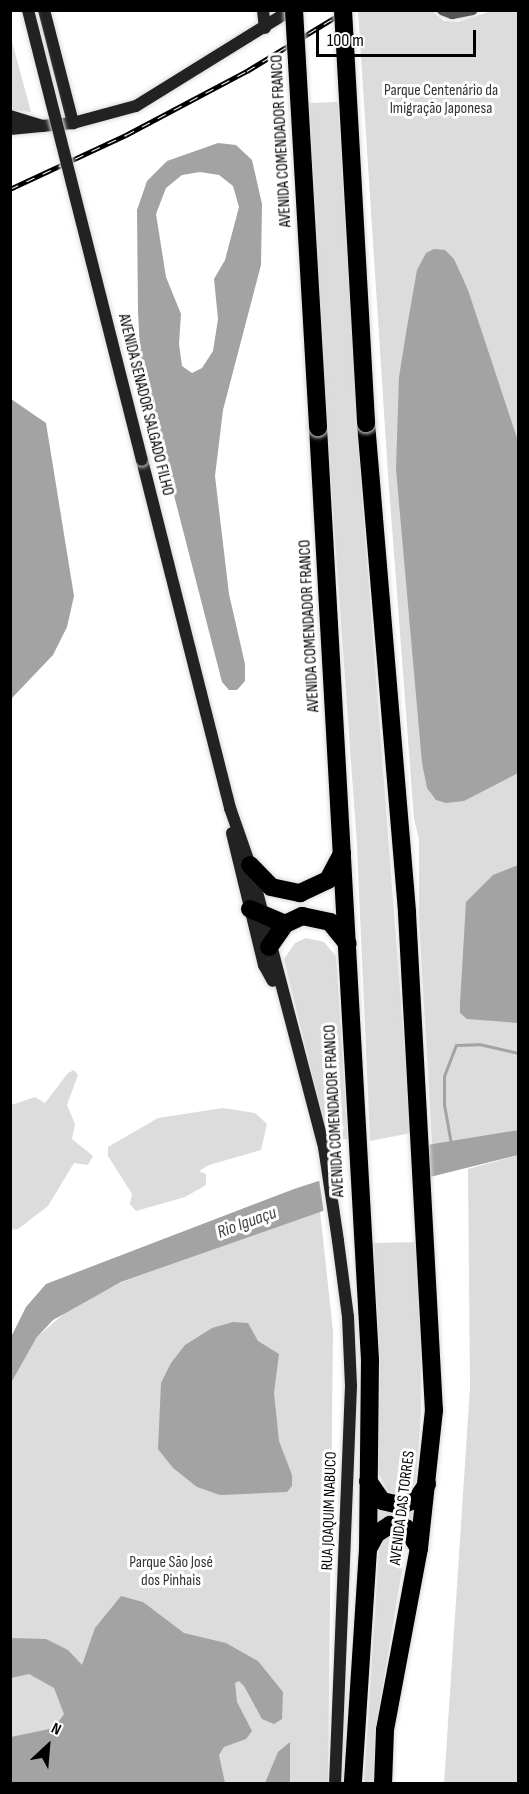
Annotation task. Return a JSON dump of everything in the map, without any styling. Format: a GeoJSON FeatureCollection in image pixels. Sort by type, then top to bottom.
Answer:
{"type":"FeatureCollection","features":[{"type":"Feature","properties":{"kind":"highway","name":"AVENIDA DAS TORRES"},"geometry":{"type":"LineString","coordinates":[[343,10],[366,423],[394,740],[428,1235],[434,1410],[419,1548],[386,1730],[382,1784]]}},
{"type":"Feature","properties":{"kind":"highway","name":"AVENIDA COMENDADOR FRANCO"},"geometry":{"type":"LineString","coordinates":[[284,12],[318,427],[343,843],[361,1239]]}},
{"type":"Feature","properties":{"kind":"highway"},"geometry":{"type":"LineString","coordinates":[[250,865],[271,887],[300,893],[328,880],[339,863],[343,843]]}},
{"type":"Feature","properties":{"kind":"highway"},"geometry":{"type":"LineString","coordinates":[[256,913],[285,924]]}},
{"type":"Feature","properties":{"kind":"highway"},"geometry":{"type":"LineString","coordinates":[[269,947],[285,924],[302,916],[321,918],[338,928],[348,944]]}},
{"type":"Feature","properties":{"kind":"highway","name":"AVENIDA DAS TORRES"},"geometry":{"type":"LineString","coordinates":[[353,1784],[368,1549],[370,1360],[361,1239]]}},
{"type":"Feature","properties":{"kind":"highway"},"geometry":{"type":"LineString","coordinates":[[367,1479],[382,1501],[400,1505],[417,1498],[427,1484]]}},
{"type":"Feature","properties":{"kind":"highway"},"geometry":{"type":"LineString","coordinates":[[368,1549],[375,1534],[390,1525],[412,1533],[419,1548]]}},
{"type":"Feature","properties":{"kind":"main road","name":"AVENIDA SENADOR SALGADO FILHO"},"geometry":{"type":"LineString","coordinates":[[28,10],[230,808],[250,865],[264,965],[283,997]]}},
{"type":"Feature","properties":{"kind":"main road"},"geometry":{"type":"LineString","coordinates":[[44,10],[73,123]]}},
{"type":"Feature","properties":{"kind":"main road"},"geometry":{"type":"LineString","coordinates":[[263,10],[264,28]]}},
{"type":"Feature","properties":{"kind":"main road"},"geometry":{"type":"LineString","coordinates":[[10,129],[73,123],[136,106],[264,28],[284,12]]}},
{"type":"Feature","properties":{"kind":"main road"},"geometry":{"type":"LineString","coordinates":[[10,116],[44,126]]}},
{"type":"Feature","properties":{"kind":"main road","name":"AVENIDA SENADOR SALGADO FILHO"},"geometry":{"type":"LineString","coordinates":[[230,808],[230,828],[269,947],[324,1147],[338,1241]]}},
{"type":"Feature","properties":{"kind":"main road","name":"RUA JOAQUIM NABUCO"},"geometry":{"type":"LineString","coordinates":[[335,1784],[351,1386],[348,1317],[338,1241]]}},
{"type":"Feature","properties":{"kind":"street"},"geometry":{"type":"LineString","coordinates":[[442,11],[452,14],[473,10]]}},
{"type":"Feature","properties":{"kind":"green space","name":"Parque Centenário da Imigração Japonesa"},"geometry":{"type":"Polygon","coordinates":[[[358,11],[432,11],[444,21],[458,22],[491,11],[518,11],[518,1130],[432,1144],[419,919],[419,839],[414,819],[388,474],[358,11]]]}},
{"type":"Feature","properties":{"kind":"green space"},"geometry":{"type":"Polygon","coordinates":[[[10,34],[31,112],[11,110],[10,34]]]}},
{"type":"Feature","properties":{"kind":"green space"},"geometry":{"type":"Polygon","coordinates":[[[338,102],[360,470],[411,1133],[370,1141],[357,845],[327,428],[309,103],[338,102]]]}},
{"type":"Feature","properties":{"kind":"green space"},"geometry":{"type":"Polygon","coordinates":[[[306,938],[324,942],[336,956],[348,1139],[328,1140],[284,959],[295,943],[306,938]]]}},
{"type":"Feature","properties":{"kind":"green space"},"geometry":{"type":"Polygon","coordinates":[[[74,1070],[78,1075],[67,1105],[75,1124],[72,1139],[93,1156],[88,1165],[74,1163],[48,1206],[18,1229],[11,1230],[11,1105],[35,1097],[45,1103],[68,1073],[74,1070]]]}},
{"type":"Feature","properties":{"kind":"green space"},"geometry":{"type":"Polygon","coordinates":[[[223,1108],[255,1113],[267,1124],[261,1150],[209,1165],[199,1171],[206,1174],[206,1185],[185,1197],[136,1211],[130,1204],[132,1194],[108,1156],[108,1147],[158,1118],[223,1108]]]}},
{"type":"Feature","properties":{"kind":"green space"},"geometry":{"type":"Polygon","coordinates":[[[518,1155],[518,1783],[444,1784],[470,1387],[468,1169],[518,1155]]]}},
{"type":"Feature","properties":{"kind":"green space","name":"Parque São José dos Pinhais"},"geometry":{"type":"Polygon","coordinates":[[[320,1211],[333,1331],[328,1783],[11,1784],[11,1383],[37,1337],[68,1310],[122,1282],[320,1211]]]}},
{"type":"Feature","properties":{"kind":"green space"},"geometry":{"type":"Polygon","coordinates":[[[420,1242],[421,1412],[416,1481],[409,1494],[401,1497],[387,1491],[378,1472],[380,1362],[373,1243],[420,1242]]]}},
{"type":"Feature","properties":{"kind":"green space"},"geometry":{"type":"Polygon","coordinates":[[[377,1503],[400,1513],[419,1507],[415,1529],[398,1517],[376,1525],[377,1503]]]}},
{"type":"Feature","properties":{"kind":"green space"},"geometry":{"type":"Polygon","coordinates":[[[394,1530],[406,1546],[375,1732],[374,1783],[364,1784],[380,1540],[394,1530]]]}},
{"type":"Feature","properties":{"kind":"water"},"geometry":{"type":"Polygon","coordinates":[[[218,143],[236,145],[252,160],[262,204],[261,265],[223,410],[215,476],[229,594],[245,664],[245,681],[237,690],[229,690],[222,682],[141,367],[137,210],[147,181],[167,161],[218,143]],[[200,172],[182,175],[166,188],[156,214],[166,277],[181,314],[179,344],[182,366],[192,373],[202,368],[213,351],[218,319],[214,279],[225,260],[239,207],[233,186],[219,175],[200,172]]]}},
{"type":"Feature","properties":{"kind":"water"},"geometry":{"type":"Polygon","coordinates":[[[434,249],[445,250],[454,259],[468,290],[518,441],[518,773],[464,801],[446,803],[436,800],[427,788],[422,763],[396,469],[399,377],[407,327],[417,270],[426,253],[434,249]]]}},
{"type":"Feature","properties":{"kind":"water"},"geometry":{"type":"Polygon","coordinates":[[[11,399],[46,423],[74,596],[67,627],[53,655],[11,699],[11,399]]]}},
{"type":"Feature","properties":{"kind":"water"},"geometry":{"type":"Polygon","coordinates":[[[518,865],[518,1023],[467,1019],[460,1013],[466,902],[493,875],[518,865]]]}},
{"type":"Feature","properties":{"kind":"water","name":"Rio Iguaçu"},"geometry":{"type":"Polygon","coordinates":[[[518,1130],[518,1155],[394,1186],[121,1282],[53,1320],[37,1337],[11,1383],[11,1337],[26,1307],[46,1284],[294,1189],[432,1144],[518,1130]]]}},
{"type":"Feature","properties":{"kind":"water"},"geometry":{"type":"Polygon","coordinates":[[[233,1322],[248,1323],[258,1341],[279,1354],[274,1393],[279,1441],[292,1475],[292,1486],[287,1492],[220,1495],[197,1487],[173,1468],[158,1449],[161,1383],[171,1363],[185,1345],[212,1328],[233,1322]]]}},
{"type":"Feature","properties":{"kind":"water"},"geometry":{"type":"Polygon","coordinates":[[[121,1596],[143,1602],[184,1633],[226,1643],[258,1661],[283,1692],[282,1719],[274,1724],[262,1719],[244,1686],[239,1681],[235,1683],[237,1702],[252,1731],[246,1739],[224,1747],[219,1755],[225,1783],[11,1783],[11,1737],[54,1728],[64,1714],[54,1688],[29,1674],[11,1678],[11,1638],[46,1639],[68,1650],[82,1665],[95,1628],[121,1596]]]}},
{"type":"Feature","properties":{"kind":"water"},"geometry":{"type":"Polygon","coordinates":[[[290,1742],[290,1783],[265,1783],[278,1752],[290,1742]]]}},
{"type":"Feature","properties":{"kind":"pier"},"geometry":{"type":"Polygon","coordinates":[[[421,1145],[424,1182],[324,1213],[319,1179],[421,1145]]]}},
{"type":"Feature","properties":{"kind":"waterway"},"geometry":{"type":"LineString","coordinates":[[451,1144],[444,1106],[444,1076],[456,1045],[479,1044],[518,1053]]}},
{"type":"Feature","properties":{"kind":"railway"},"geometry":{"type":"LineString","coordinates":[[10,189],[126,135],[247,71],[347,10]]}}]}
